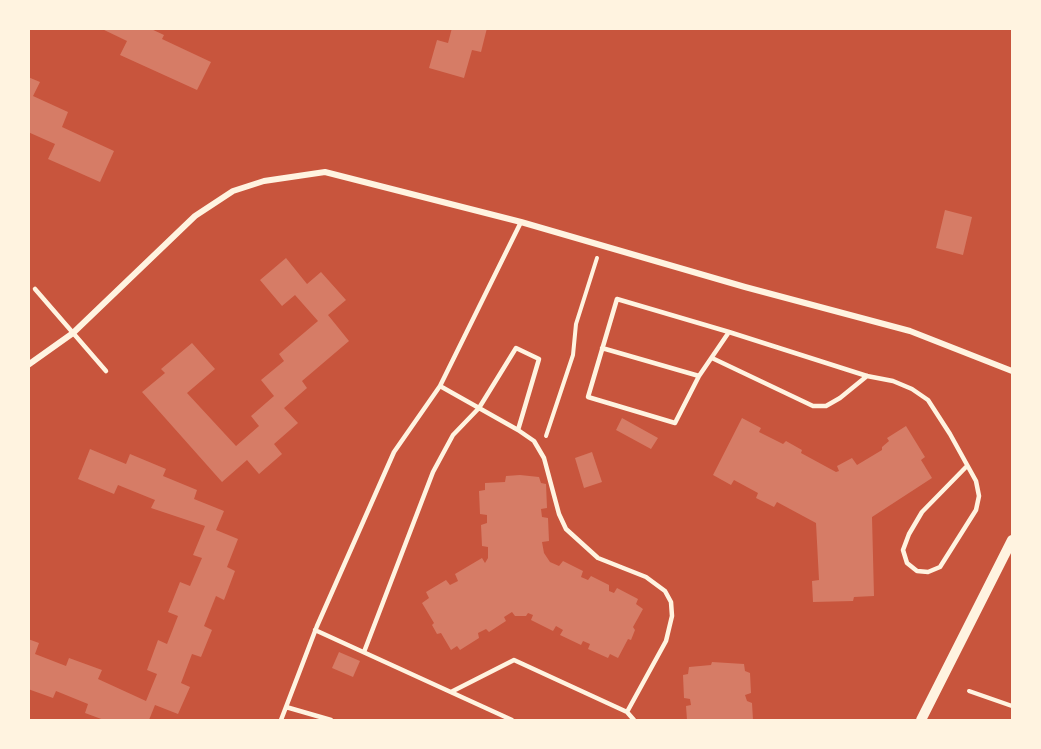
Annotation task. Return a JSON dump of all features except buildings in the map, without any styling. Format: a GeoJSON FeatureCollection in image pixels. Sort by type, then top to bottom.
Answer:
{"type":"FeatureCollection","features":[{"type":"Feature","properties":{"kind":"street"},"geometry":{"type":"LineString","coordinates":[[28,365],[74,333],[195,216],[233,190],[264,181],[325,172],[521,222],[745,287],[910,331],[1012,371]]}},
{"type":"Feature","properties":{"kind":"street"},"geometry":{"type":"LineString","coordinates":[[921,720],[1012,540]]}},
{"type":"Feature","properties":{"kind":"lane"},"geometry":{"type":"LineString","coordinates":[[281,720],[315,630],[394,452],[440,386],[495,279],[521,222]]}},
{"type":"Feature","properties":{"kind":"lane"},"geometry":{"type":"LineString","coordinates":[[35,289],[106,371]]}},
{"type":"Feature","properties":{"kind":"lane"},"geometry":{"type":"LineString","coordinates":[[729,332],[699,376],[675,423],[588,397],[616,299],[729,332],[867,376],[893,381],[912,389],[928,400],[968,466],[976,481],[979,496],[976,510],[940,567],[928,572],[917,571],[907,563],[903,550],[909,534],[922,512],[968,466]]}},
{"type":"Feature","properties":{"kind":"lane"},"geometry":{"type":"LineString","coordinates":[[363,652],[433,472],[453,435],[479,408],[516,348],[539,359],[518,430]]}},
{"type":"Feature","properties":{"kind":"lane"},"geometry":{"type":"LineString","coordinates":[[602,348],[699,376]]}},
{"type":"Feature","properties":{"kind":"lane"},"geometry":{"type":"LineString","coordinates":[[712,358],[813,406],[826,406],[840,398],[867,376]]}},
{"type":"Feature","properties":{"kind":"lane"},"geometry":{"type":"LineString","coordinates":[[440,386],[518,430],[537,445],[544,458],[559,514],[566,529],[598,558],[646,577],[665,591],[671,602],[672,616],[666,641],[627,712]]}},
{"type":"Feature","properties":{"kind":"lane"},"geometry":{"type":"LineString","coordinates":[[315,630],[512,720]]}},
{"type":"Feature","properties":{"kind":"lane"},"geometry":{"type":"LineString","coordinates":[[451,692],[514,660],[627,712],[634,720]]}},
{"type":"Feature","properties":{"kind":"lane"},"geometry":{"type":"LineString","coordinates":[[286,707],[331,720]]}},
{"type":"Feature","properties":{"kind":"path"},"geometry":{"type":"LineString","coordinates":[[537,445],[545,438],[573,355],[576,324],[597,258]]}},
{"type":"Feature","properties":{"kind":"path"},"geometry":{"type":"LineString","coordinates":[[969,691],[1012,706]]}}]}
